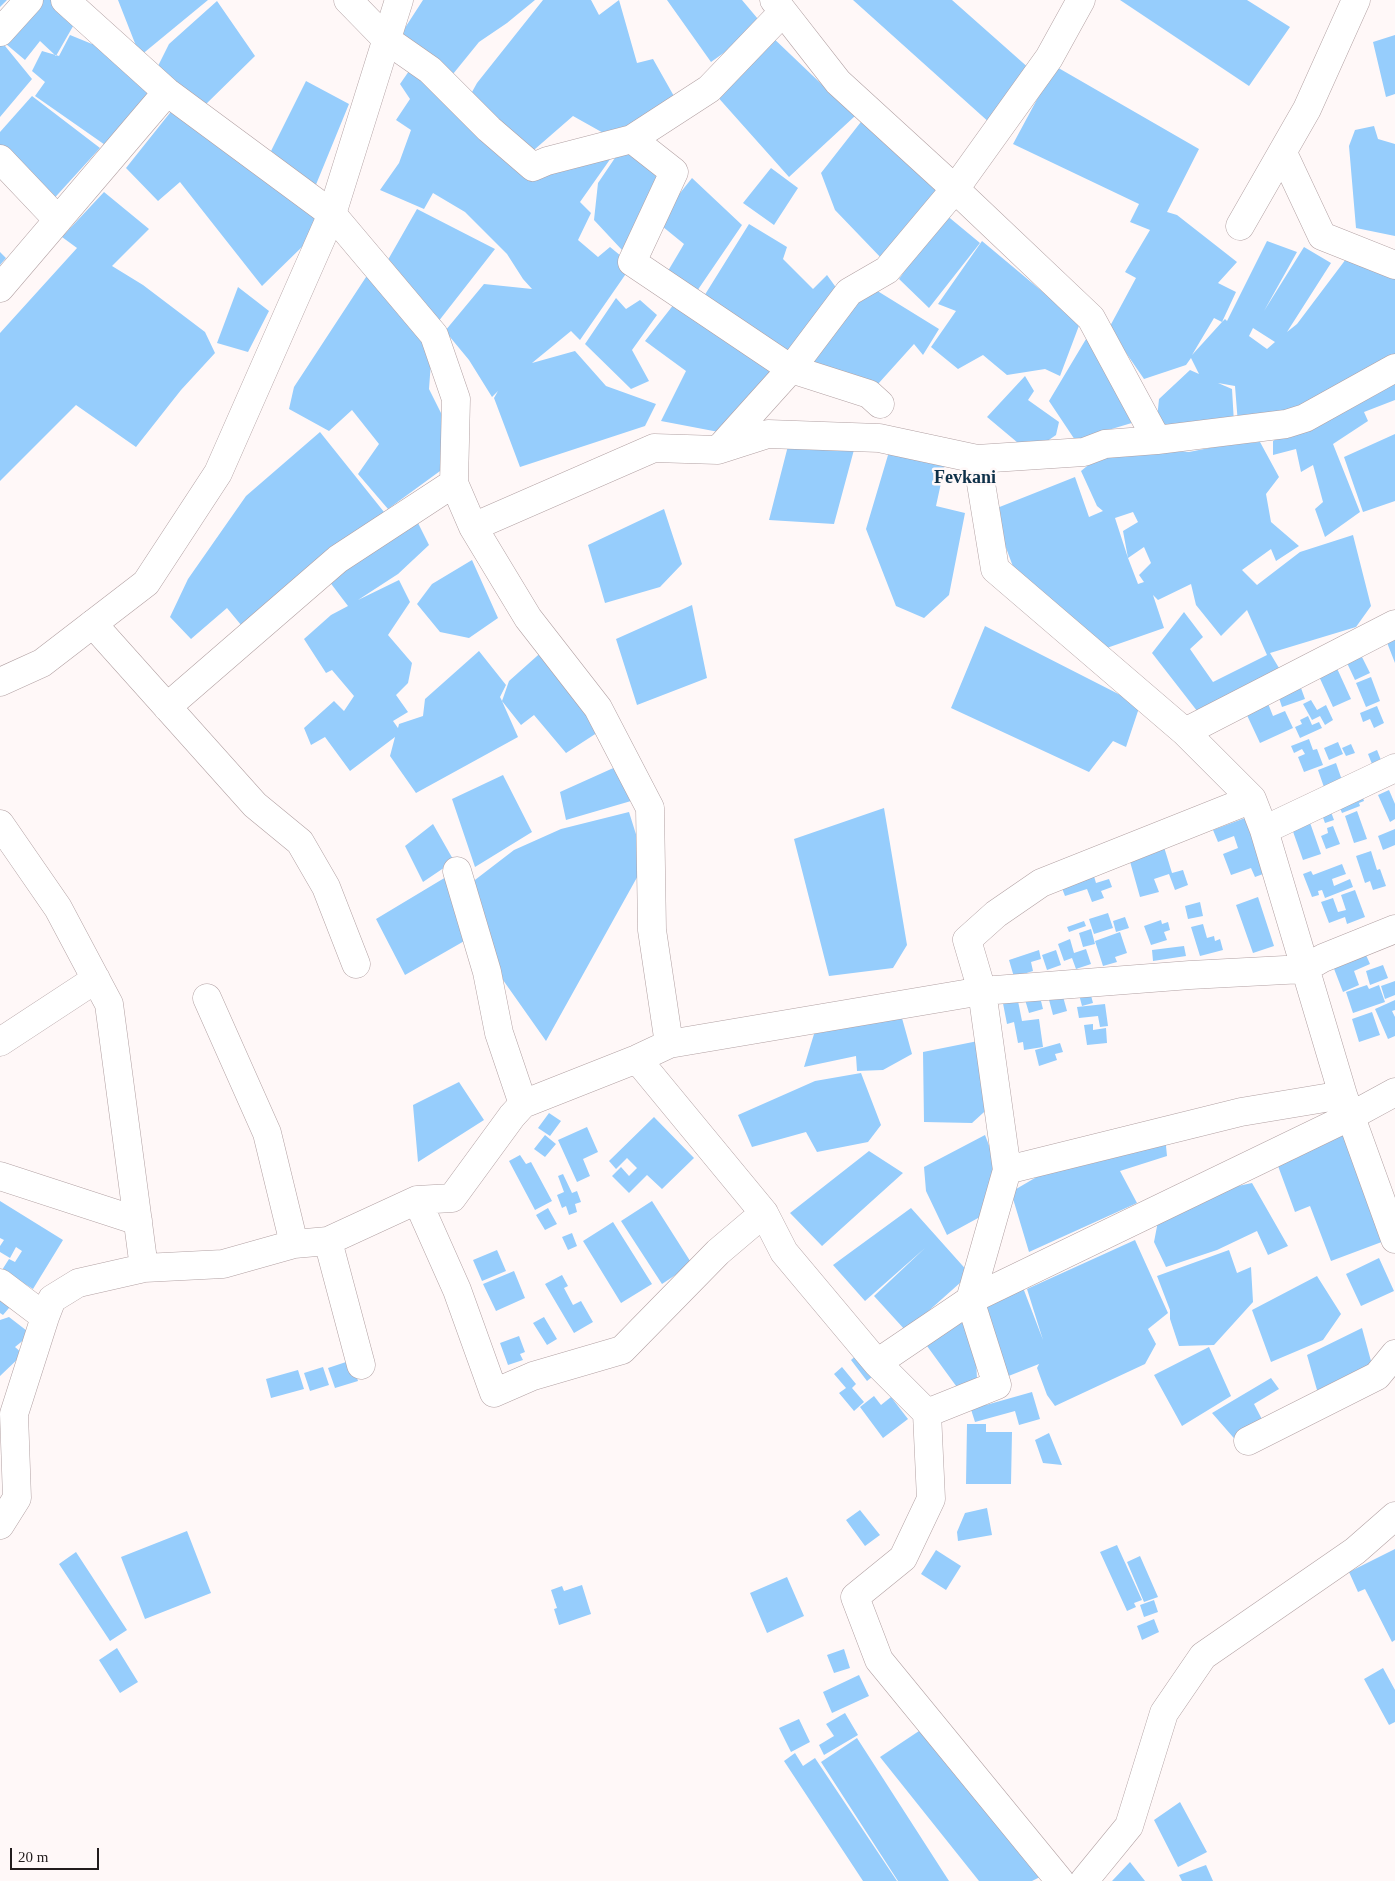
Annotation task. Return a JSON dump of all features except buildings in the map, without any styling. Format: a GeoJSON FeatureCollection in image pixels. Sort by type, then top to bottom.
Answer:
{"type":"FeatureCollection","features":[{"type":"Feature","properties":{"kind":"street"},"geometry":{"type":"LineString","coordinates":[[0,32],[29,0]]}},
{"type":"Feature","properties":{"kind":"street"},"geometry":{"type":"LineString","coordinates":[[65,0],[167,92],[332,214],[434,335],[456,399],[454,483],[473,527],[528,618],[598,708],[650,808],[652,930],[669,1044]]}},
{"type":"Feature","properties":{"kind":"street"},"geometry":{"type":"LineString","coordinates":[[348,0],[387,40],[430,70],[488,129],[533,167],[547,161],[632,139],[709,89],[778,6],[838,82],[955,189],[1091,318],[1157,440]]}},
{"type":"Feature","properties":{"kind":"street"},"geometry":{"type":"LineString","coordinates":[[0,682],[42,663],[146,583],[218,473],[332,214],[399,0]]}},
{"type":"Feature","properties":{"kind":"street"},"geometry":{"type":"LineString","coordinates":[[718,450],[791,369],[849,292],[888,270],[955,189],[1049,58],[1081,0]]}},
{"type":"Feature","properties":{"kind":"street"},"geometry":{"type":"LineString","coordinates":[[1240,226],[1308,109],[1356,0]]}},
{"type":"Feature","properties":{"kind":"street"},"geometry":{"type":"LineString","coordinates":[[0,288],[167,92]]}},
{"type":"Feature","properties":{"kind":"street"},"geometry":{"type":"LineString","coordinates":[[632,139],[674,172],[632,262],[791,369],[869,394],[880,404]]}},
{"type":"Feature","properties":{"kind":"street"},"geometry":{"type":"LineString","coordinates":[[1282,153],[1322,236],[1395,265]]}},
{"type":"Feature","properties":{"kind":"street"},"geometry":{"type":"LineString","coordinates":[[0,159],[58,220]]}},
{"type":"Feature","properties":{"kind":"street"},"geometry":{"type":"LineString","coordinates":[[473,527],[654,448],[718,450],[768,434],[777,434],[879,438],[977,460],[1084,452],[1105,444],[1157,440],[1286,424],[1304,418],[1395,368]]}},
{"type":"Feature","properties":{"kind":"street"},"geometry":{"type":"LineString","coordinates":[[977,460],[995,569],[1185,732],[1252,799],[1264,830],[1304,969],[1347,1105],[1395,1239]]}},
{"type":"Feature","properties":{"kind":"street"},"geometry":{"type":"LineString","coordinates":[[167,707],[338,559],[454,483]]}},
{"type":"Feature","properties":{"kind":"street"},"geometry":{"type":"LineString","coordinates":[[93,624],[255,805],[300,842],[326,887],[356,964]]}},
{"type":"Feature","properties":{"kind":"street"},"geometry":{"type":"LineString","coordinates":[[1185,732],[1395,624]]}},
{"type":"Feature","properties":{"kind":"street"},"geometry":{"type":"LineString","coordinates":[[1264,830],[1395,768]]}},
{"type":"Feature","properties":{"kind":"street"},"geometry":{"type":"LineString","coordinates":[[927,1413],[997,1385],[970,1300],[1007,1170],[982,991],[967,940],[996,914],[1041,883],[1252,799]]}},
{"type":"Feature","properties":{"kind":"street"},"geometry":{"type":"LineString","coordinates":[[0,824],[58,908],[109,1004],[144,1268]]}},
{"type":"Feature","properties":{"kind":"street"},"geometry":{"type":"LineString","coordinates":[[457,872],[487,972],[499,1033],[523,1104]]}},
{"type":"Feature","properties":{"kind":"street"},"geometry":{"type":"LineString","coordinates":[[0,1525],[17,1498],[14,1414],[45,1317],[52,1299],[78,1283],[144,1268],[223,1264],[294,1244],[328,1241],[417,1200],[452,1198],[512,1116],[523,1104],[637,1059],[669,1044],[982,991],[1190,974],[1304,969],[1323,958],[1395,929]]}},
{"type":"Feature","properties":{"kind":"street"},"geometry":{"type":"LineString","coordinates":[[0,1042],[96,980]]}},
{"type":"Feature","properties":{"kind":"street"},"geometry":{"type":"LineString","coordinates":[[207,998],[268,1133],[294,1244]]}},
{"type":"Feature","properties":{"kind":"street"},"geometry":{"type":"LineString","coordinates":[[637,1059],[764,1213],[784,1252],[877,1363],[927,1413],[931,1498],[904,1558],[855,1597],[879,1660],[1060,1881]]}},
{"type":"Feature","properties":{"kind":"street"},"geometry":{"type":"LineString","coordinates":[[1007,1170],[1241,1112],[1347,1105],[1395,1092]]}},
{"type":"Feature","properties":{"kind":"street"},"geometry":{"type":"LineString","coordinates":[[877,1363],[970,1300],[1347,1105]]}},
{"type":"Feature","properties":{"kind":"street"},"geometry":{"type":"LineString","coordinates":[[0,1176],[138,1222]]}},
{"type":"Feature","properties":{"kind":"street"},"geometry":{"type":"LineString","coordinates":[[417,1200],[457,1290],[494,1393],[533,1376],[622,1350],[718,1252],[764,1213]]}},
{"type":"Feature","properties":{"kind":"street"},"geometry":{"type":"LineString","coordinates":[[328,1241],[362,1366]]}},
{"type":"Feature","properties":{"kind":"street"},"geometry":{"type":"LineString","coordinates":[[0,1283],[45,1317]]}},
{"type":"Feature","properties":{"kind":"street"},"geometry":{"type":"LineString","coordinates":[[1248,1441],[1377,1376],[1395,1354]]}},
{"type":"Feature","properties":{"kind":"street"},"geometry":{"type":"LineString","coordinates":[[1084,1881],[1128,1826],[1164,1713],[1203,1656],[1355,1551],[1395,1516]]}},
{"type":"Feature","properties":{"kind":"district","name":"Fevkani"},"geometry":{"type":"Point","coordinates":[965,478]}}]}
